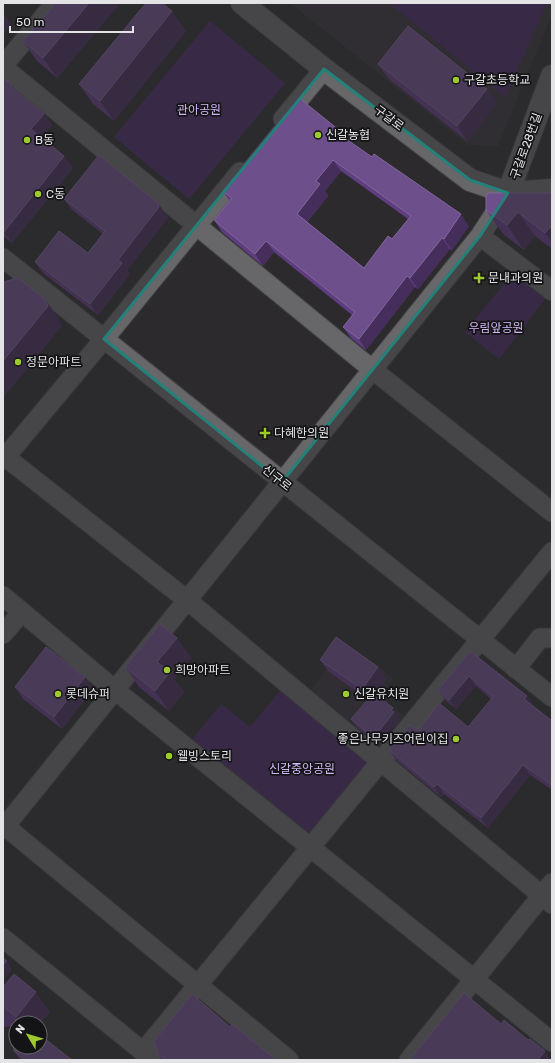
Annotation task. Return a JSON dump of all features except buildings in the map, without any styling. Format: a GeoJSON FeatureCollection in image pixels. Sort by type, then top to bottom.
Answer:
{"type":"FeatureCollection","features":[{"type":"Feature","properties":{"kind":"street"},"geometry":{"type":"LineString","coordinates":[[55,3],[3,67],[373,370],[552,512]]}},
{"type":"Feature","properties":{"kind":"street","name":"구갈로"},"geometry":{"type":"LineString","coordinates":[[242,3],[324,69],[470,180],[508,193],[552,190]]}},
{"type":"Feature","properties":{"kind":"street"},"geometry":{"type":"LineString","coordinates":[[270,135],[324,69]]}},
{"type":"Feature","properties":{"kind":"street","name":"구갈로28번길"},"geometry":{"type":"LineString","coordinates":[[508,193],[552,76]]}},
{"type":"Feature","properties":{"kind":"street"},"geometry":{"type":"LineString","coordinates":[[250,159],[104,339],[4,457],[187,600],[382,762],[548,894],[474,980],[409,1060]]}},
{"type":"Feature","properties":{"kind":"street"},"geometry":{"type":"LineString","coordinates":[[289,1060],[4,827],[480,236],[508,193]]}},
{"type":"Feature","properties":{"kind":"street"},"geometry":{"type":"LineString","coordinates":[[480,236],[552,291]]}},
{"type":"Feature","properties":{"kind":"street","name":"신구로"},"geometry":{"type":"LineString","coordinates":[[3,258],[552,697]]}},
{"type":"Feature","properties":{"kind":"street"},"geometry":{"type":"LineString","coordinates":[[3,938],[148,1056],[198,985],[382,762],[552,552]]}},
{"type":"Feature","properties":{"kind":"street"},"geometry":{"type":"LineString","coordinates":[[3,596],[115,690],[310,849],[552,1042]]}},
{"type":"Feature","properties":{"kind":"street"},"geometry":{"type":"LineString","coordinates":[[3,634],[22,612]]}},
{"type":"Feature","properties":{"kind":"street"},"geometry":{"type":"LineString","coordinates":[[516,668],[540,638],[552,638]]}},
{"type":"Feature","properties":{"kind":"highlighted area"},"geometry":{"type":"Polygon","coordinates":[[[324,69],[470,180],[508,193],[480,236],[282,482],[104,339],[324,69]]]}},
{"type":"Feature","properties":{"kind":"shaded area","name":"구갈초등학교"},"geometry":{"type":"Polygon","coordinates":[[[290,3],[552,3],[552,14],[498,146],[468,145],[290,3]]]}},
{"type":"Feature","properties":{"kind":"shaded area","name":"신갈유치원"},"geometry":{"type":"Polygon","coordinates":[[[346,644],[394,679],[380,696],[406,718],[383,746],[374,745],[309,692],[346,644]]]}},
{"type":"Feature","properties":{"kind":"green space"},"geometry":{"type":"Polygon","coordinates":[[[389,3],[547,3],[505,97],[389,3]]]}},
{"type":"Feature","properties":{"kind":"green space","name":"관아공원"},"geometry":{"type":"Polygon","coordinates":[[[210,21],[285,83],[189,199],[114,137],[210,21]]]}},
{"type":"Feature","properties":{"kind":"green space","name":"우림앞공원"},"geometry":{"type":"Polygon","coordinates":[[[515,270],[548,295],[499,359],[465,332],[515,270]]]}},
{"type":"Feature","properties":{"kind":"green space","name":"신갈중앙공원"},"geometry":{"type":"Polygon","coordinates":[[[286,684],[382,761],[310,849],[186,747],[221,704],[250,727],[286,684]]]}},
{"type":"Feature","properties":{"kind":"place","name":"구갈초등학교"},"geometry":{"type":"Point","coordinates":[456,80]}},
{"type":"Feature","properties":{"kind":"place","name":"신갈농협"},"geometry":{"type":"Point","coordinates":[318,135]}},
{"type":"Feature","properties":{"kind":"place","name":"B동"},"geometry":{"type":"Point","coordinates":[27,140]}},
{"type":"Feature","properties":{"kind":"place","name":"C동"},"geometry":{"type":"Point","coordinates":[38,194]}},
{"type":"Feature","properties":{"kind":"place","name":"문내과의원"},"geometry":{"type":"Point","coordinates":[479,278]}},
{"type":"Feature","properties":{"kind":"place","name":"정문아파트"},"geometry":{"type":"Point","coordinates":[18,362]}},
{"type":"Feature","properties":{"kind":"place","name":"다혜한의원"},"geometry":{"type":"Point","coordinates":[265,433]}},
{"type":"Feature","properties":{"kind":"place","name":"희망아파트"},"geometry":{"type":"Point","coordinates":[167,670]}},
{"type":"Feature","properties":{"kind":"place","name":"롯데슈퍼"},"geometry":{"type":"Point","coordinates":[58,694]}},
{"type":"Feature","properties":{"kind":"place","name":"신갈유치원"},"geometry":{"type":"Point","coordinates":[346,694]}},
{"type":"Feature","properties":{"kind":"place","name":"좋은나무키즈어린이집"},"geometry":{"type":"Point","coordinates":[456,739]}},
{"type":"Feature","properties":{"kind":"place","name":"웰빙스토리"},"geometry":{"type":"Point","coordinates":[169,756]}}]}
